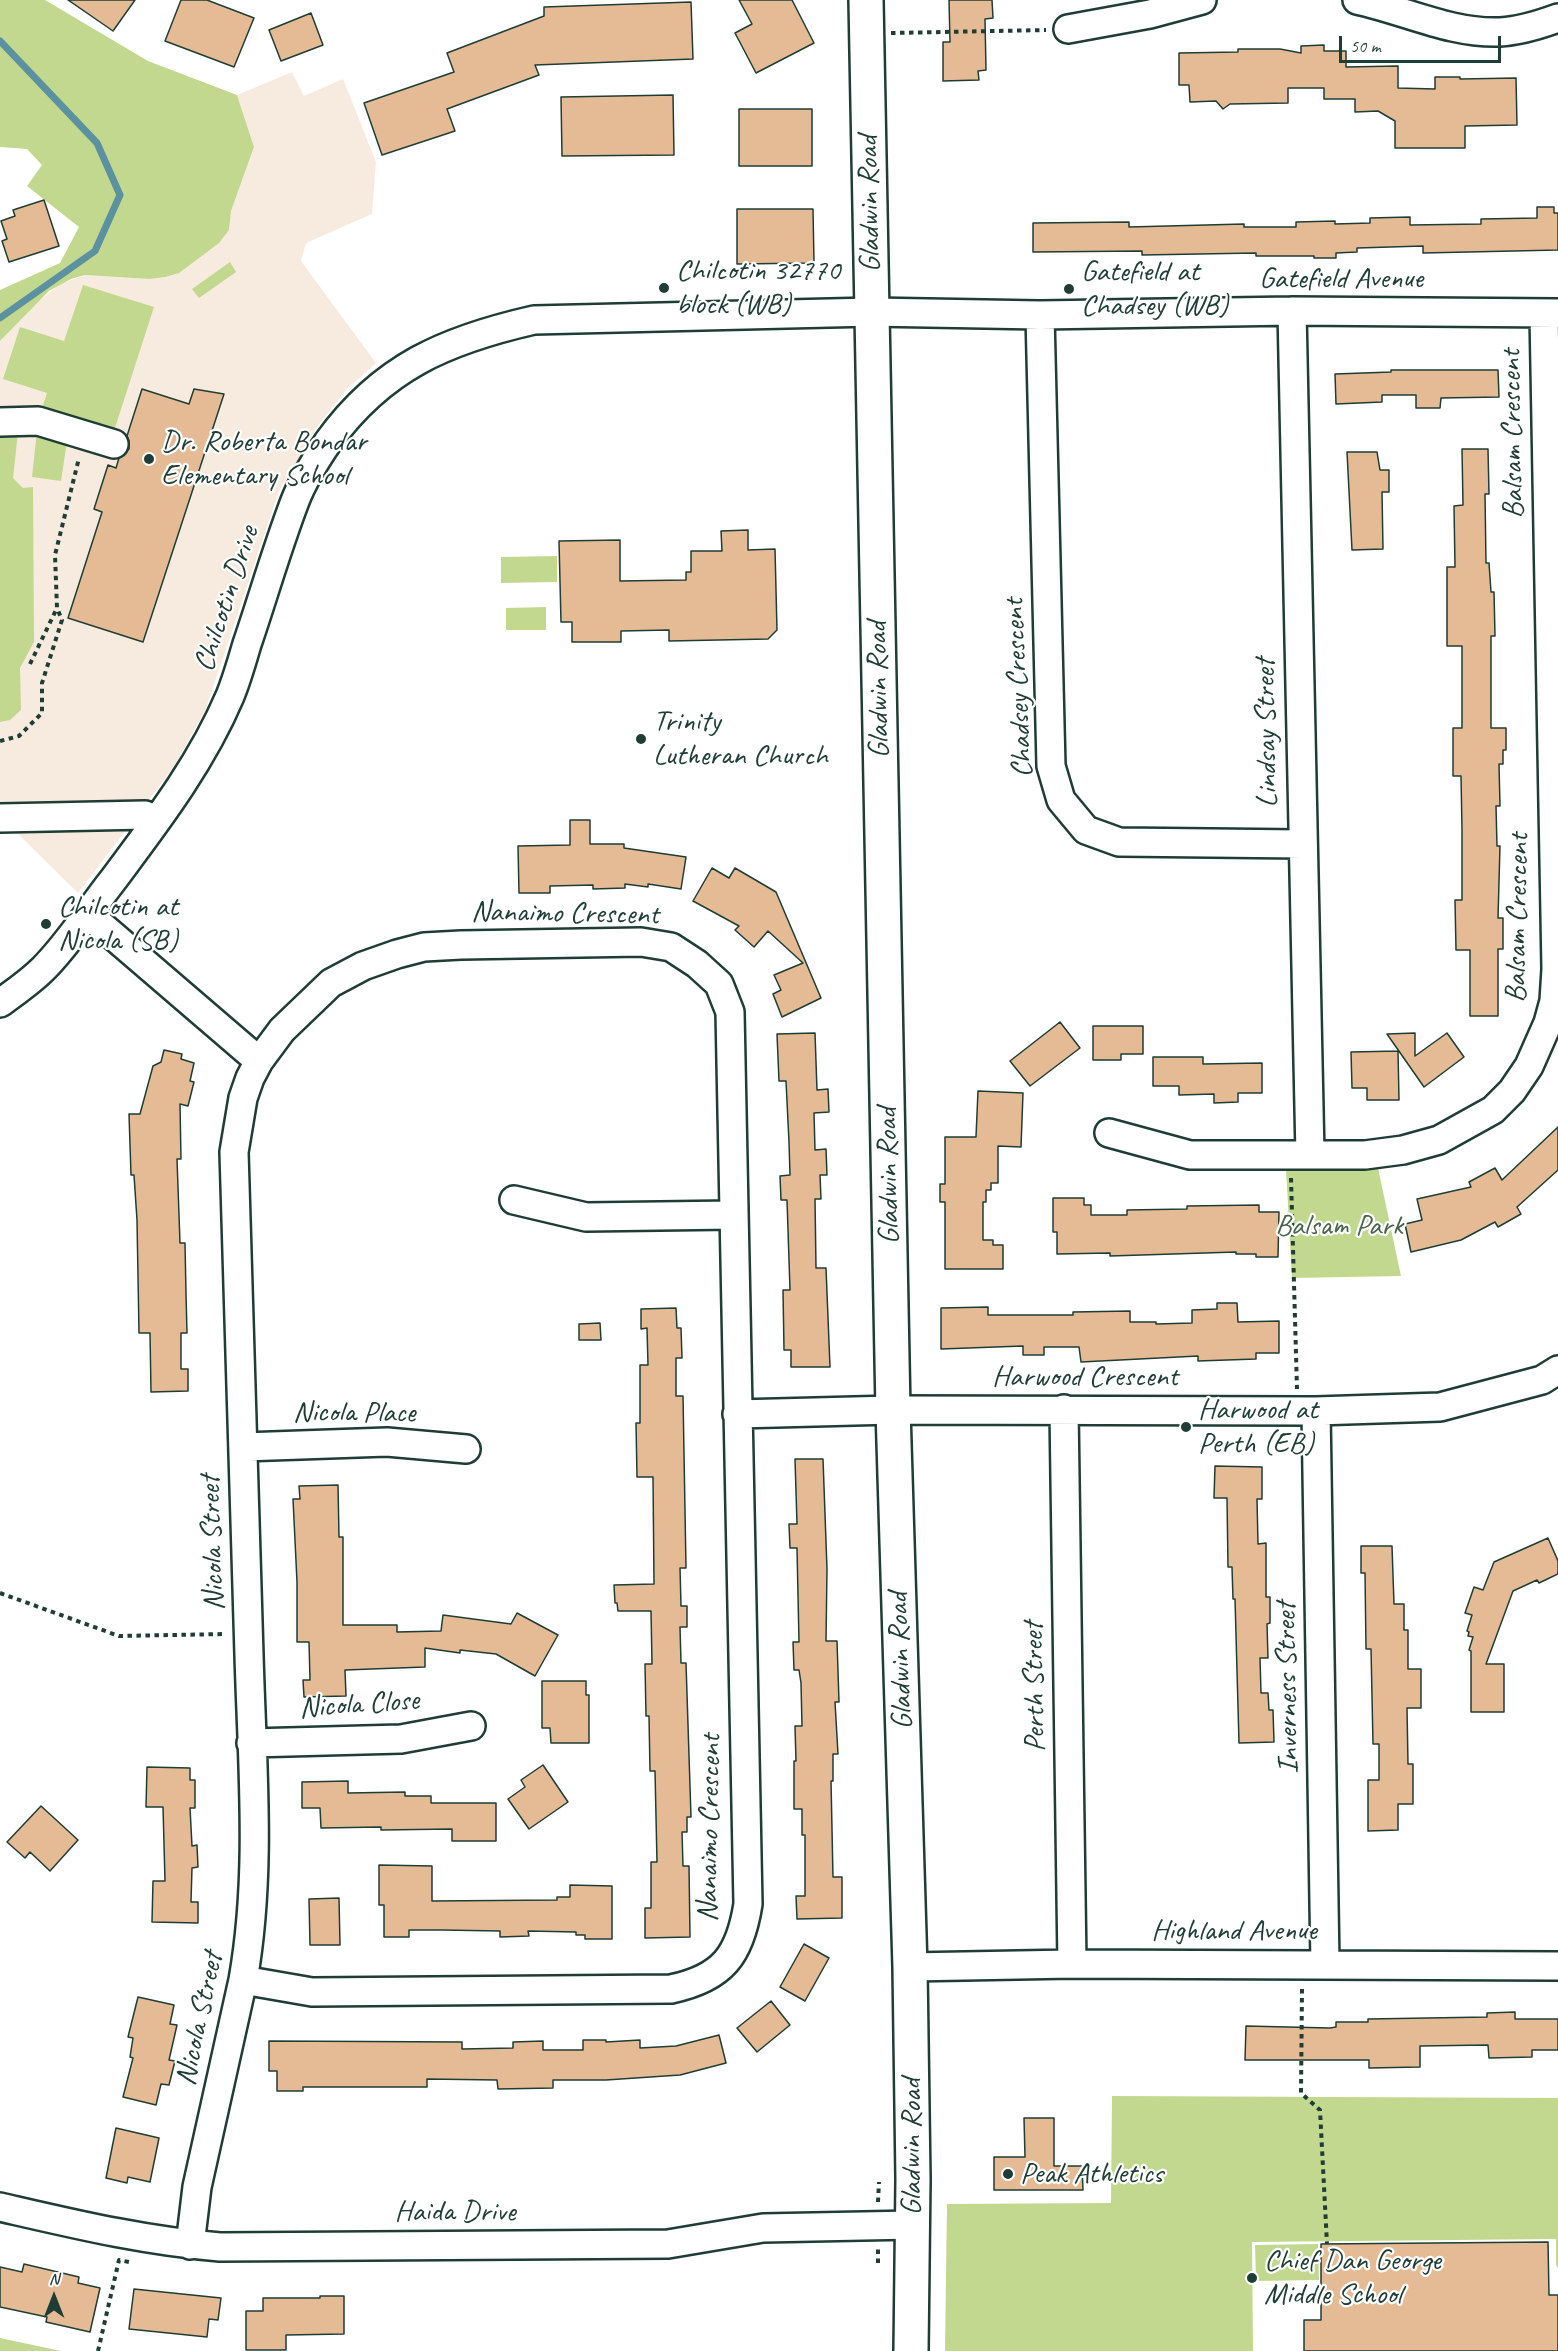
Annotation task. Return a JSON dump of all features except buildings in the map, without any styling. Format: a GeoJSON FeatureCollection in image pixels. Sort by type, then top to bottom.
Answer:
{"type":"FeatureCollection","features":[{"type":"Feature","properties":{"kind":"main road","name":"Gladwin Road"},"geometry":{"type":"LineString","coordinates":[[866,0],[893,1410],[910,1967],[913,2224],[911,2351]]}},
{"type":"Feature","properties":{"kind":"street"},"geometry":{"type":"LineString","coordinates":[[1068,29],[1150,14],[1202,0]]}},
{"type":"Feature","properties":{"kind":"street"},"geometry":{"type":"LineString","coordinates":[[1357,0],[1385,6],[1447,26],[1474,31],[1500,32],[1529,28],[1558,18]]}},
{"type":"Feature","properties":{"kind":"street","name":"Gatefield Avenue"},"geometry":{"type":"LineString","coordinates":[[872,312],[1040,315],[1292,311],[1551,313]]}},
{"type":"Feature","properties":{"kind":"street","name":"Lindsay Street"},"geometry":{"type":"LineString","coordinates":[[1292,311],[1302,844],[1300,1155]]}},
{"type":"Feature","properties":{"kind":"street","name":"Chilcotin Drive"},"geometry":{"type":"LineString","coordinates":[[0,1003],[43,970],[89,915],[104,891],[162,815],[204,749],[231,693],[295,499],[313,464],[333,436],[352,412],[377,387],[410,364],[449,344],[488,330],[534,320],[872,312]]}},
{"type":"Feature","properties":{"kind":"street","name":"Balsam Crescent"},"geometry":{"type":"LineString","coordinates":[[1109,1133],[1190,1155],[1365,1155],[1402,1150],[1439,1140],[1493,1110],[1512,1091],[1529,1066],[1548,1023],[1554,1001],[1556,969],[1551,313]]}},
{"type":"Feature","properties":{"kind":"street","name":"Chadsey Crescent"},"geometry":{"type":"LineString","coordinates":[[1040,315],[1050,766],[1061,800],[1086,830],[1119,842],[1302,844]]}},
{"type":"Feature","properties":{"kind":"street"},"geometry":{"type":"LineString","coordinates":[[0,423],[38,421],[114,444]]}},
{"type":"Feature","properties":{"kind":"street"},"geometry":{"type":"LineString","coordinates":[[0,818],[145,815]]}},
{"type":"Feature","properties":{"kind":"street"},"geometry":{"type":"LineString","coordinates":[[89,915],[259,1061]]}},
{"type":"Feature","properties":{"kind":"street","name":"Nanaimo Crescent"},"geometry":{"type":"LineString","coordinates":[[243,1980],[312,1992],[671,1989],[695,1984],[702,1980],[716,1971],[737,1949],[745,1927],[748,1904],[730,1012],[719,984],[697,964],[671,947],[641,942],[424,947],[363,966],[331,983],[282,1030],[259,1061]]}},
{"type":"Feature","properties":{"kind":"street","name":"Nicola Street"},"geometry":{"type":"LineString","coordinates":[[190,2245],[197,2187],[243,1980],[253,1902],[251,1743],[234,1152],[243,1098],[259,1061]]}},
{"type":"Feature","properties":{"kind":"street"},"geometry":{"type":"LineString","coordinates":[[514,1200],[586,1217],[733,1215]]}},
{"type":"Feature","properties":{"kind":"street","name":"Harwood Crescent"},"geometry":{"type":"LineString","coordinates":[[893,1410],[1307,1411],[1440,1407],[1542,1380],[1558,1370]]}},
{"type":"Feature","properties":{"kind":"street","name":"Perth Street"},"geometry":{"type":"LineString","coordinates":[[1064,1409],[1071,1964]]}},
{"type":"Feature","properties":{"kind":"street"},"geometry":{"type":"LineString","coordinates":[[737,1414],[893,1410]]}},
{"type":"Feature","properties":{"kind":"street","name":"Inverness Street"},"geometry":{"type":"LineString","coordinates":[[1307,1411],[1314,1964]]}},
{"type":"Feature","properties":{"kind":"street","name":"Nicola Place"},"geometry":{"type":"LineString","coordinates":[[243,1447],[387,1442],[466,1449]]}},
{"type":"Feature","properties":{"kind":"street","name":"Nicola Close"},"geometry":{"type":"LineString","coordinates":[[251,1743],[401,1739],[471,1726]]}},
{"type":"Feature","properties":{"kind":"street","name":"Highland Avenue"},"geometry":{"type":"LineString","coordinates":[[910,1967],[1071,1964],[1558,1966]]}},
{"type":"Feature","properties":{"kind":"street","name":"Haida Drive"},"geometry":{"type":"LineString","coordinates":[[0,2207],[134,2237],[190,2245],[250,2247],[668,2244],[763,2228],[913,2224]]}},
{"type":"Feature","properties":{"kind":"path"},"geometry":{"type":"LineString","coordinates":[[867,34],[1068,29]]}},
{"type":"Feature","properties":{"kind":"path"},"geometry":{"type":"LineString","coordinates":[[0,741],[19,736],[42,713],[42,683],[62,620],[57,608],[55,555],[85,435]]}},
{"type":"Feature","properties":{"kind":"path"},"geometry":{"type":"LineString","coordinates":[[30,664],[57,608]]}},
{"type":"Feature","properties":{"kind":"path"},"geometry":{"type":"LineString","coordinates":[[1300,1155],[1307,1411]]}},
{"type":"Feature","properties":{"kind":"path"},"geometry":{"type":"LineString","coordinates":[[0,1593],[119,1636],[248,1634]]}},
{"type":"Feature","properties":{"kind":"path"},"geometry":{"type":"LineString","coordinates":[[1314,1964],[1301,2093],[1320,2110],[1327,2244]]}},
{"type":"Feature","properties":{"kind":"path"},"geometry":{"type":"LineString","coordinates":[[98,2351],[118,2260],[129,2262]]}},
{"type":"Feature","properties":{"kind":"shaded area","name":"Dr. Roberta Bondar Elementary School"},"geometry":{"type":"Polygon","coordinates":[[[292,72],[304,96],[343,79],[376,162],[372,214],[306,243],[301,261],[376,363],[346,390],[317,427],[279,491],[205,711],[173,768],[78,893],[13,829],[0,830],[0,341],[32,307],[60,284],[85,275],[149,279],[229,230],[231,211],[254,147],[237,95],[292,72]]]}},
{"type":"Feature","properties":{"kind":"green space"},"geometry":{"type":"Polygon","coordinates":[[[0,0],[45,0],[148,61],[237,95],[254,147],[231,211],[229,230],[219,243],[179,273],[165,277],[149,279],[85,275],[71,279],[49,291],[0,341],[0,290],[60,263],[79,227],[27,186],[42,165],[27,149],[0,147],[0,0]]]}},
{"type":"Feature","properties":{"kind":"green space"},"geometry":{"type":"Polygon","coordinates":[[[230,262],[236,272],[199,298],[192,289],[230,262]]]}},
{"type":"Feature","properties":{"kind":"green space"},"geometry":{"type":"Polygon","coordinates":[[[83,285],[154,307],[114,431],[42,408],[47,393],[3,379],[20,327],[64,341],[83,285]]]}},
{"type":"Feature","properties":{"kind":"green space"},"geometry":{"type":"Polygon","coordinates":[[[37,431],[68,435],[61,481],[32,477],[37,431]]]}},
{"type":"Feature","properties":{"kind":"green space"},"geometry":{"type":"Polygon","coordinates":[[[18,432],[13,478],[23,488],[33,487],[34,642],[20,668],[21,710],[10,720],[0,722],[0,433],[18,432]]]}},
{"type":"Feature","properties":{"kind":"green space"},"geometry":{"type":"Polygon","coordinates":[[[557,556],[557,582],[501,583],[501,557],[557,556]]]}},
{"type":"Feature","properties":{"kind":"green space"},"geometry":{"type":"Polygon","coordinates":[[[546,607],[546,630],[506,630],[506,608],[546,607]]]}},
{"type":"Feature","properties":{"kind":"green space","name":"Balsam Park"},"geometry":{"type":"Polygon","coordinates":[[[1378,1168],[1401,1276],[1292,1278],[1286,1169],[1378,1168]]]}},
{"type":"Feature","properties":{"kind":"green space","name":"Chief Dan George Middle School"},"geometry":{"type":"Polygon","coordinates":[[[1112,2096],[1558,2098],[1558,2268],[1556,2239],[1252,2242],[1253,2351],[945,2351],[947,2204],[1111,2203],[1112,2096]]]}},
{"type":"Feature","properties":{"kind":"green space"},"geometry":{"type":"Polygon","coordinates":[[[1318,2244],[1319,2280],[1256,2281],[1255,2245],[1318,2244]]]}},
{"type":"Feature","properties":{"kind":"green space"},"geometry":{"type":"Polygon","coordinates":[[[0,2338],[61,2351],[0,2351],[0,2338]]]}},
{"type":"Feature","properties":{"kind":"waterway"},"geometry":{"type":"LineString","coordinates":[[0,41],[97,143],[120,195],[95,251],[0,318]]}},
{"type":"Feature","properties":{"kind":"place","name":"Chilcotin 32770 block (WB)"},"geometry":{"type":"Point","coordinates":[664,288]}},
{"type":"Feature","properties":{"kind":"place","name":"Gatefield at Chadsey (WB)"},"geometry":{"type":"Point","coordinates":[1069,289]}},
{"type":"Feature","properties":{"kind":"place","name":"Dr. Roberta Bondar Elementary School"},"geometry":{"type":"Point","coordinates":[149,459]}},
{"type":"Feature","properties":{"kind":"place","name":"Trinity Lutheran Church"},"geometry":{"type":"Point","coordinates":[641,739]}},
{"type":"Feature","properties":{"kind":"place","name":"Chilcotin at Nicola (SB)"},"geometry":{"type":"Point","coordinates":[46,924]}},
{"type":"Feature","properties":{"kind":"place","name":"Harwood at Perth (EB)"},"geometry":{"type":"Point","coordinates":[1186,1427]}},
{"type":"Feature","properties":{"kind":"place","name":"Peak Athletics"},"geometry":{"type":"Point","coordinates":[1008,2174]}},
{"type":"Feature","properties":{"kind":"place","name":"Chief Dan George Middle School"},"geometry":{"type":"Point","coordinates":[1252,2278]}}]}
